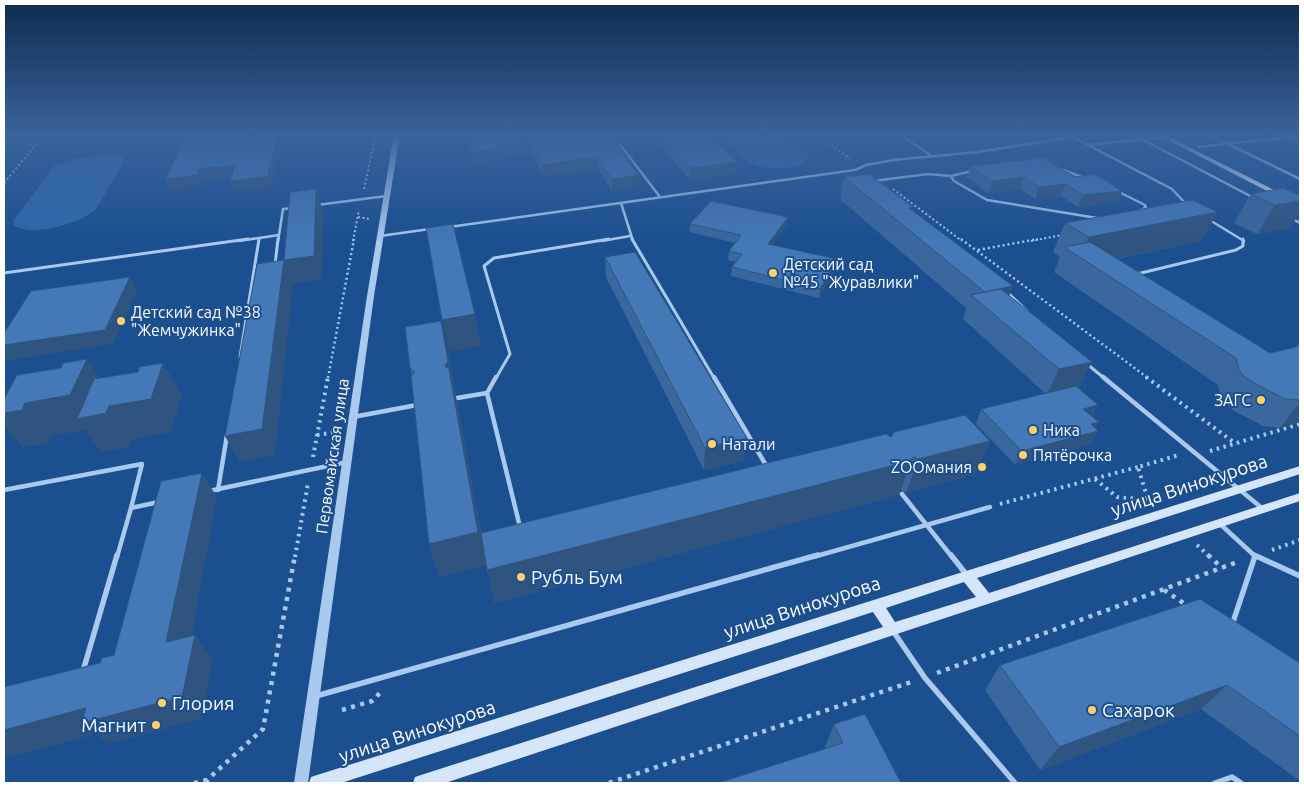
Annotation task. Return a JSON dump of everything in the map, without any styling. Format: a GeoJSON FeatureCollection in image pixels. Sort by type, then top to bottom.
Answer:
{"type":"FeatureCollection","features":[{"type":"Feature","properties":{"kind":"main road"},"geometry":{"type":"LineString","coordinates":[[1232,171],[1300,206]]}},
{"type":"Feature","properties":{"kind":"main road"},"geometry":{"type":"LineString","coordinates":[[1245,171],[1300,198]]}},
{"type":"Feature","properties":{"kind":"main road","name":"улица Винокурова"},"geometry":{"type":"LineString","coordinates":[[317,783],[1300,470]]}},
{"type":"Feature","properties":{"kind":"main road"},"geometry":{"type":"LineString","coordinates":[[421,783],[1300,497]]}},
{"type":"Feature","properties":{"kind":"main road"},"geometry":{"type":"LineString","coordinates":[[967,576],[986,599]]}},
{"type":"Feature","properties":{"kind":"main road"},"geometry":{"type":"LineString","coordinates":[[876,604],[892,629]]}},
{"type":"Feature","properties":{"kind":"street","name":"Первомайская улица"},"geometry":{"type":"LineString","coordinates":[[301,783],[315,696],[352,417],[390,171]]}},
{"type":"Feature","properties":{"kind":"lane"},"geometry":{"type":"LineString","coordinates":[[640,171],[660,197]]}},
{"type":"Feature","properties":{"kind":"lane"},"geometry":{"type":"LineString","coordinates":[[448,227],[850,171]]}},
{"type":"Feature","properties":{"kind":"lane"},"geometry":{"type":"LineString","coordinates":[[856,171],[862,176]]}},
{"type":"Feature","properties":{"kind":"lane"},"geometry":{"type":"LineString","coordinates":[[876,188],[869,182],[928,174],[951,176],[974,171]]}},
{"type":"Feature","properties":{"kind":"lane"},"geometry":{"type":"LineString","coordinates":[[1065,171],[1088,179]]}},
{"type":"Feature","properties":{"kind":"lane"},"geometry":{"type":"LineString","coordinates":[[1138,171],[1172,188],[1190,209]]}},
{"type":"Feature","properties":{"kind":"lane"},"geometry":{"type":"LineString","coordinates":[[1201,171],[1257,200]]}},
{"type":"Feature","properties":{"kind":"lane"},"geometry":{"type":"LineString","coordinates":[[1283,171],[1300,179]]}},
{"type":"Feature","properties":{"kind":"lane"},"geometry":{"type":"LineString","coordinates":[[951,176],[954,180],[987,200],[1098,218]]}},
{"type":"Feature","properties":{"kind":"lane"},"geometry":{"type":"LineString","coordinates":[[1113,189],[1146,207],[1134,211]]}},
{"type":"Feature","properties":{"kind":"lane"},"geometry":{"type":"LineString","coordinates":[[312,205],[386,196]]}},
{"type":"Feature","properties":{"kind":"lane"},"geometry":{"type":"LineString","coordinates":[[621,203],[630,236],[768,468]]}},
{"type":"Feature","properties":{"kind":"lane"},"geometry":{"type":"LineString","coordinates":[[275,269],[283,209],[293,208]]}},
{"type":"Feature","properties":{"kind":"lane"},"geometry":{"type":"LineString","coordinates":[[1283,214],[1300,223]]}},
{"type":"Feature","properties":{"kind":"lane"},"geometry":{"type":"LineString","coordinates":[[1139,280],[1131,275],[1236,250],[1244,246],[1244,240],[1238,235],[1203,216]]}},
{"type":"Feature","properties":{"kind":"lane"},"geometry":{"type":"LineString","coordinates":[[380,236],[438,228]]}},
{"type":"Feature","properties":{"kind":"lane"},"geometry":{"type":"LineString","coordinates":[[4,273],[279,235]]}},
{"type":"Feature","properties":{"kind":"lane"},"geometry":{"type":"LineString","coordinates":[[521,530],[487,393],[510,354],[484,266],[494,258],[630,236]]}},
{"type":"Feature","properties":{"kind":"lane"},"geometry":{"type":"LineString","coordinates":[[238,366],[259,238]]}},
{"type":"Feature","properties":{"kind":"lane"},"geometry":{"type":"LineString","coordinates":[[252,280],[259,280]]}},
{"type":"Feature","properties":{"kind":"lane"},"geometry":{"type":"LineString","coordinates":[[1006,291],[1033,317]]}},
{"type":"Feature","properties":{"kind":"lane"},"geometry":{"type":"LineString","coordinates":[[1083,361],[1263,509]]}},
{"type":"Feature","properties":{"kind":"lane"},"geometry":{"type":"LineString","coordinates":[[456,398],[487,393]]}},
{"type":"Feature","properties":{"kind":"lane"},"geometry":{"type":"LineString","coordinates":[[352,417],[420,405]]}},
{"type":"Feature","properties":{"kind":"lane"},"geometry":{"type":"LineString","coordinates":[[218,490],[227,432]]}},
{"type":"Feature","properties":{"kind":"lane"},"geometry":{"type":"LineString","coordinates":[[199,494],[346,462]]}},
{"type":"Feature","properties":{"kind":"lane"},"geometry":{"type":"LineString","coordinates":[[4,490],[142,464],[131,508],[80,678]]}},
{"type":"Feature","properties":{"kind":"lane"},"geometry":{"type":"LineString","coordinates":[[758,470],[778,466]]}},
{"type":"Feature","properties":{"kind":"lane"},"geometry":{"type":"LineString","coordinates":[[902,494],[967,576]]}},
{"type":"Feature","properties":{"kind":"lane"},"geometry":{"type":"LineString","coordinates":[[131,508],[170,500]]}},
{"type":"Feature","properties":{"kind":"lane"},"geometry":{"type":"LineString","coordinates":[[315,696],[990,507]]}},
{"type":"Feature","properties":{"kind":"lane"},"geometry":{"type":"LineString","coordinates":[[1219,523],[1255,556],[1300,576]]}},
{"type":"Feature","properties":{"kind":"lane"},"geometry":{"type":"LineString","coordinates":[[1229,634],[1255,556]]}},
{"type":"Feature","properties":{"kind":"lane"},"geometry":{"type":"LineString","coordinates":[[892,629],[924,678],[1015,783]]}},
{"type":"Feature","properties":{"kind":"lane"},"geometry":{"type":"LineString","coordinates":[[1215,783],[1232,777],[1241,783]]}},
{"type":"Feature","properties":{"kind":"path"},"geometry":{"type":"LineString","coordinates":[[4,183],[14,171]]}},
{"type":"Feature","properties":{"kind":"path"},"geometry":{"type":"LineString","coordinates":[[880,180],[977,250],[1236,444]]}},
{"type":"Feature","properties":{"kind":"path"},"geometry":{"type":"LineString","coordinates":[[358,217],[376,220]]}},
{"type":"Feature","properties":{"kind":"path"},"geometry":{"type":"LineString","coordinates":[[977,250],[1062,235]]}},
{"type":"Feature","properties":{"kind":"path"},"geometry":{"type":"LineString","coordinates":[[317,436],[336,432]]}},
{"type":"Feature","properties":{"kind":"path"},"geometry":{"type":"LineString","coordinates":[[990,507],[1138,468]]}},
{"type":"Feature","properties":{"kind":"path"},"geometry":{"type":"LineString","coordinates":[[1095,479],[1117,496],[1148,500]]}},
{"type":"Feature","properties":{"kind":"path"},"geometry":{"type":"LineString","coordinates":[[609,783],[924,678],[1300,540]]}},
{"type":"Feature","properties":{"kind":"path"},"geometry":{"type":"LineString","coordinates":[[1196,544],[1222,568]]}},
{"type":"Feature","properties":{"kind":"path"},"geometry":{"type":"LineString","coordinates":[[1164,590],[1197,612]]}},
{"type":"Feature","properties":{"kind":"path"},"geometry":{"type":"LineString","coordinates":[[194,783],[207,780]]}},
{"type":"Feature","properties":{"kind":"shaded area"},"geometry":{"type":"Polygon","coordinates":[[[50,171],[119,171],[96,209],[80,219],[56,227],[32,230],[22,229],[14,225],[13,221],[50,171]]]}},
{"type":"Feature","properties":{"kind":"building"},"geometry":{"type":"Polygon","coordinates":[[[170,171],[198,171],[197,175],[166,179],[170,171]]]}},
{"type":"Feature","properties":{"kind":"building"},"geometry":{"type":"Polygon","coordinates":[[[233,171],[269,171],[268,176],[230,181],[233,171]]]}},
{"type":"Feature","properties":{"kind":"building"},"geometry":{"type":"Polygon","coordinates":[[[606,171],[636,171],[639,175],[612,179],[606,171]]]}},
{"type":"Feature","properties":{"kind":"building"},"geometry":{"type":"Polygon","coordinates":[[[978,171],[1065,171],[1075,177],[1095,174],[1122,191],[1083,195],[1066,184],[1039,187],[1024,177],[992,181],[978,171]]]}},
{"type":"Feature","properties":{"kind":"building"},"geometry":{"type":"Polygon","coordinates":[[[869,174],[913,207],[909,208],[1013,286],[985,292],[844,177],[869,174]]]}},
{"type":"Feature","properties":{"kind":"building"},"geometry":{"type":"Polygon","coordinates":[[[1283,188],[1300,195],[1300,201],[1275,205],[1251,194],[1283,188]]]}},
{"type":"Feature","properties":{"kind":"building"},"geometry":{"type":"Polygon","coordinates":[[[316,189],[314,256],[284,260],[290,192],[316,189]]]}},
{"type":"Feature","properties":{"kind":"building"},"geometry":{"type":"Polygon","coordinates":[[[1192,200],[1218,212],[1089,237],[1065,223],[1192,200]]]}},
{"type":"Feature","properties":{"kind":"building"},"geometry":{"type":"Polygon","coordinates":[[[711,201],[788,217],[768,244],[837,259],[820,289],[732,267],[742,254],[729,251],[741,235],[690,224],[711,201]]]}},
{"type":"Feature","properties":{"kind":"building"},"geometry":{"type":"Polygon","coordinates":[[[453,224],[475,314],[442,320],[426,228],[453,224]]]}},
{"type":"Feature","properties":{"kind":"building"},"geometry":{"type":"Polygon","coordinates":[[[1090,242],[1270,353],[1300,346],[1300,400],[1285,399],[1254,383],[1239,370],[1236,358],[1064,247],[1090,242]]]}},
{"type":"Feature","properties":{"kind":"building"},"geometry":{"type":"Polygon","coordinates":[[[635,252],[747,438],[705,448],[605,257],[635,252]]]}},
{"type":"Feature","properties":{"kind":"building"},"geometry":{"type":"Polygon","coordinates":[[[284,260],[262,429],[225,436],[257,264],[284,260]]]}},
{"type":"Feature","properties":{"kind":"building"},"geometry":{"type":"Polygon","coordinates":[[[130,277],[105,330],[4,345],[4,333],[31,291],[130,277]]]}},
{"type":"Feature","properties":{"kind":"building"},"geometry":{"type":"Polygon","coordinates":[[[1001,289],[1092,362],[1059,369],[971,295],[1001,289]]]}},
{"type":"Feature","properties":{"kind":"building"},"geometry":{"type":"Polygon","coordinates":[[[441,321],[448,361],[445,366],[449,369],[478,532],[429,544],[411,376],[415,372],[410,368],[405,327],[441,321]]]}},
{"type":"Feature","properties":{"kind":"building"},"geometry":{"type":"Polygon","coordinates":[[[87,359],[70,395],[25,403],[22,410],[4,413],[4,399],[17,375],[61,368],[63,363],[87,359]]]}},
{"type":"Feature","properties":{"kind":"building"},"geometry":{"type":"Polygon","coordinates":[[[163,363],[151,399],[109,406],[106,413],[77,419],[94,379],[138,372],[139,367],[163,363]]]}},
{"type":"Feature","properties":{"kind":"building","name":"Ника"},"geometry":{"type":"Polygon","coordinates":[[[1076,386],[1098,405],[1083,409],[1099,422],[1091,424],[1098,431],[1022,451],[981,409],[1076,386]]]}},
{"type":"Feature","properties":{"kind":"building"},"geometry":{"type":"Polygon","coordinates":[[[965,415],[990,441],[918,459],[913,457],[910,461],[487,570],[481,533],[886,434],[891,437],[894,432],[965,415]]]}},
{"type":"Feature","properties":{"kind":"building"},"geometry":{"type":"Polygon","coordinates":[[[202,473],[166,642],[195,635],[182,697],[82,723],[86,708],[4,730],[4,687],[100,663],[102,658],[114,655],[161,481],[202,473]]]}},
{"type":"Feature","properties":{"kind":"building"},"geometry":{"type":"Polygon","coordinates":[[[1200,599],[1300,663],[1300,736],[1227,685],[1059,747],[1000,665],[1200,599]]]}},
{"type":"Feature","properties":{"kind":"building"},"geometry":{"type":"Polygon","coordinates":[[[865,714],[901,783],[718,783],[843,743],[834,724],[865,714]]]}},
{"type":"Feature","properties":{"kind":"place","name":"Детский сад №45 \"Журавлики\""},"geometry":{"type":"Point","coordinates":[773,273]}},
{"type":"Feature","properties":{"kind":"place","name":"Детский сад №38 \"Жемчужинка\""},"geometry":{"type":"Point","coordinates":[121,321]}},
{"type":"Feature","properties":{"kind":"place","name":"ЗАГС"},"geometry":{"type":"Point","coordinates":[1261,400]}},
{"type":"Feature","properties":{"kind":"place","name":"Ника"},"geometry":{"type":"Point","coordinates":[1033,430]}},
{"type":"Feature","properties":{"kind":"place","name":"Натали"},"geometry":{"type":"Point","coordinates":[712,444]}},
{"type":"Feature","properties":{"kind":"place","name":"Пятёрочка"},"geometry":{"type":"Point","coordinates":[1023,455]}},
{"type":"Feature","properties":{"kind":"place","name":"ZOOмания"},"geometry":{"type":"Point","coordinates":[982,467]}},
{"type":"Feature","properties":{"kind":"place","name":"Рубль Бум"},"geometry":{"type":"Point","coordinates":[521,577]}},
{"type":"Feature","properties":{"kind":"place","name":"Глория"},"geometry":{"type":"Point","coordinates":[162,703]}},
{"type":"Feature","properties":{"kind":"place","name":"Сахарок"},"geometry":{"type":"Point","coordinates":[1092,710]}},
{"type":"Feature","properties":{"kind":"place","name":"Магнит"},"geometry":{"type":"Point","coordinates":[156,725]}}]}
